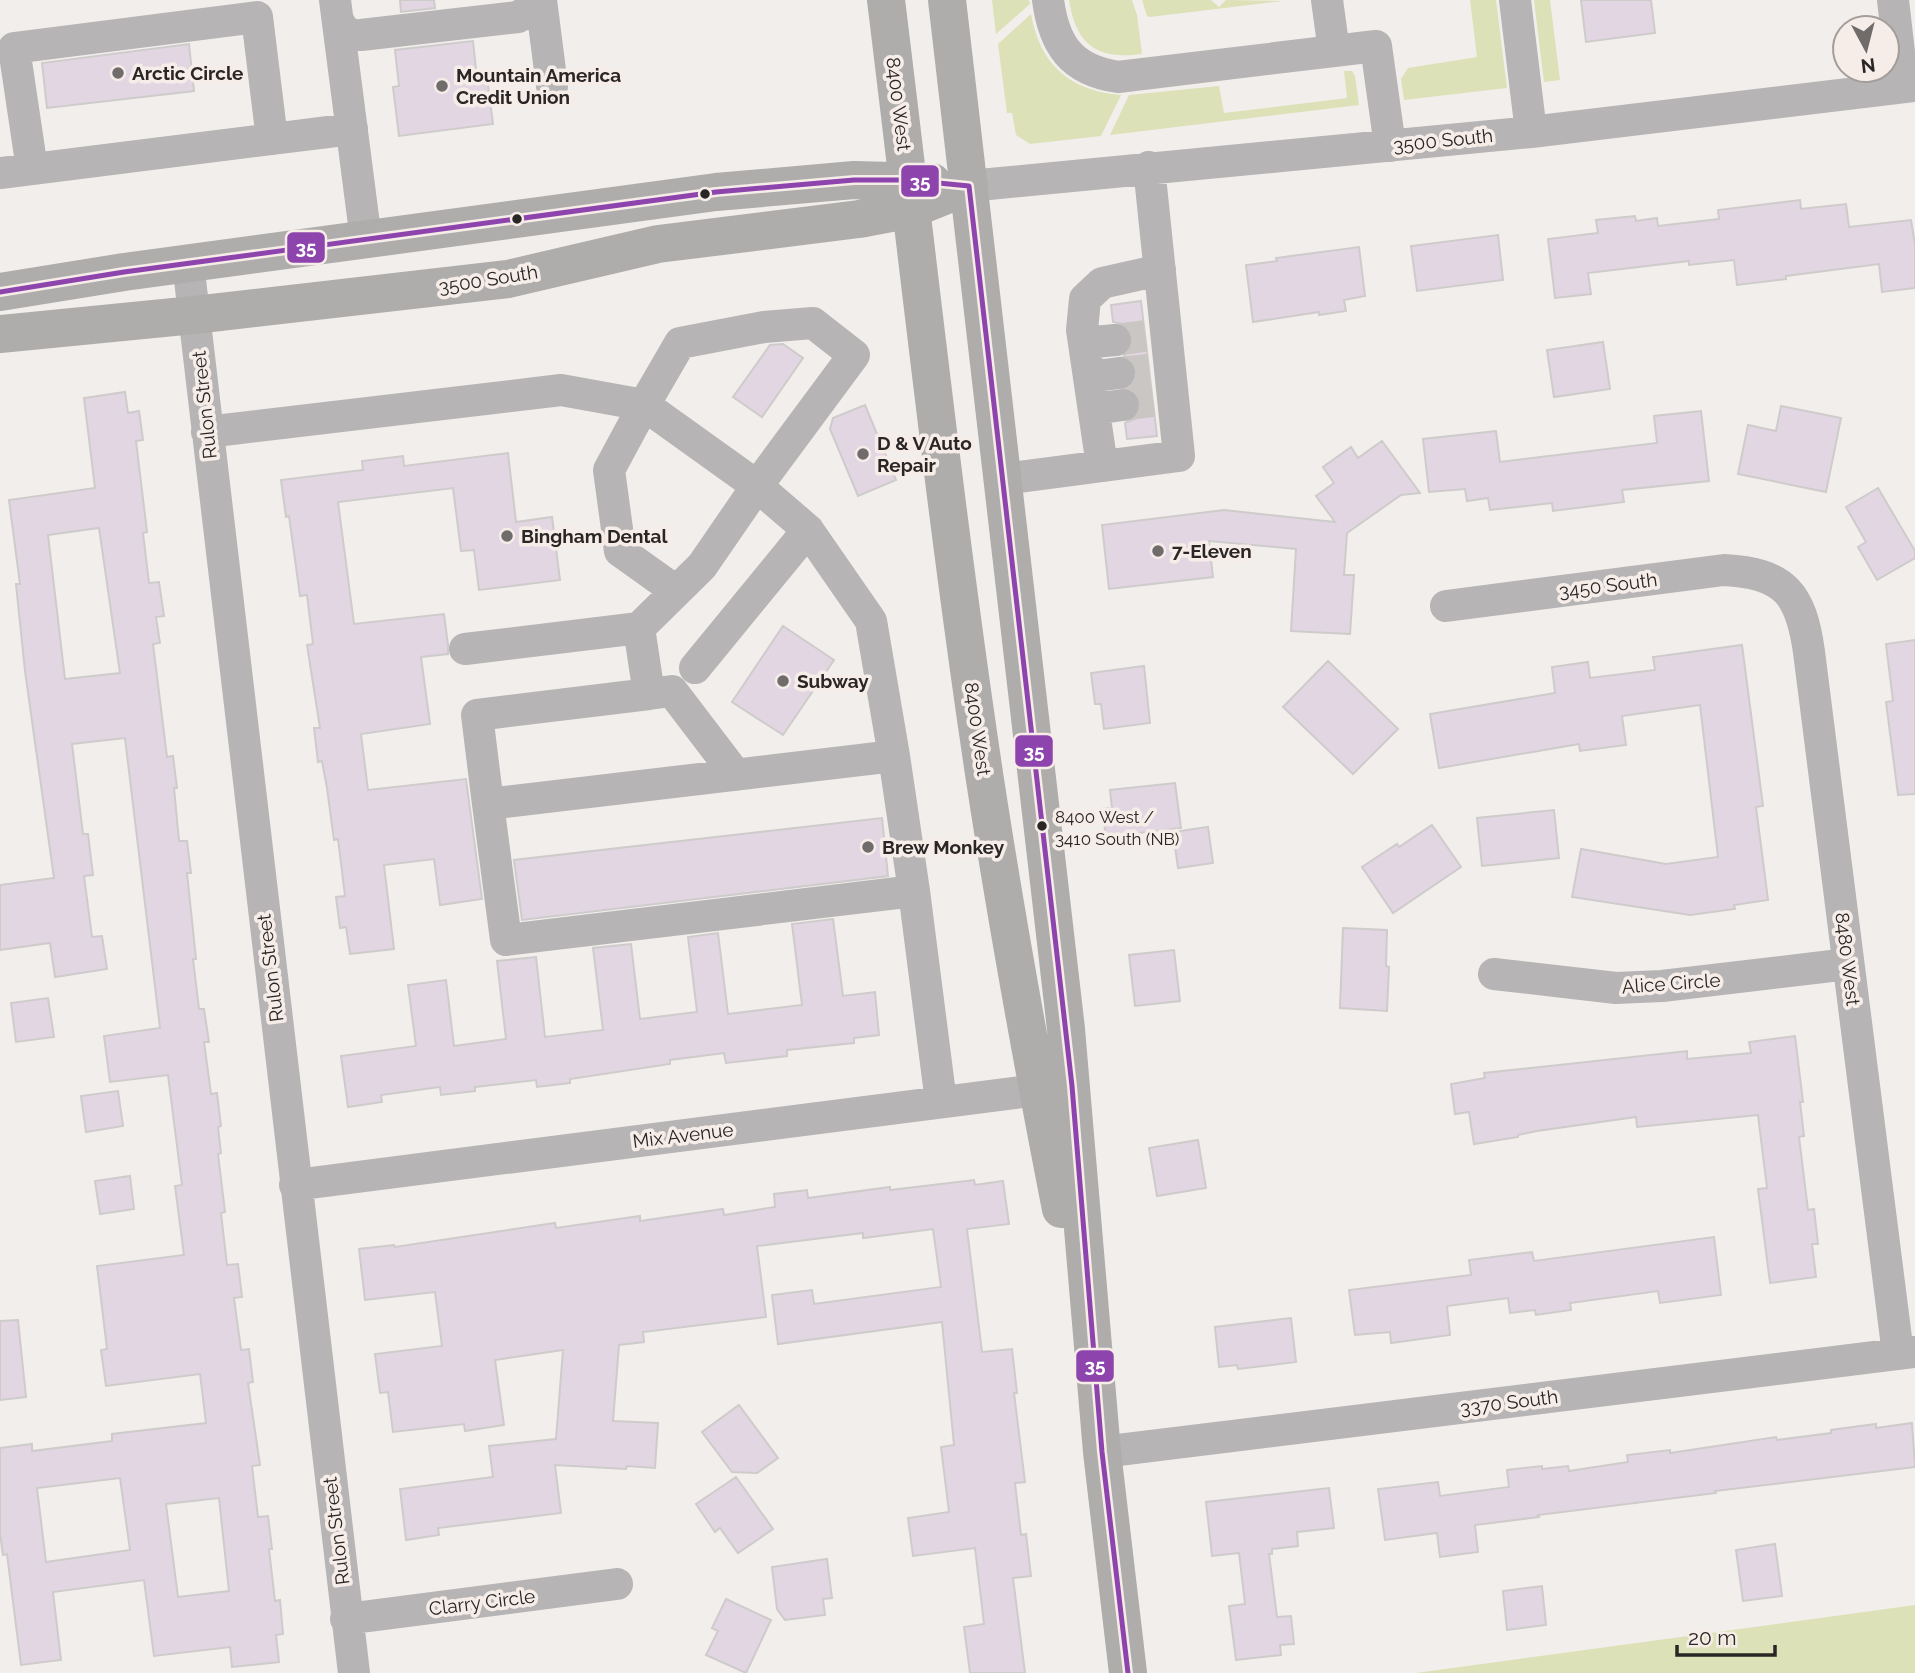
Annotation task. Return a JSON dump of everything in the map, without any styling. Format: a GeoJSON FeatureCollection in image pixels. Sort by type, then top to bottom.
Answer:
{"type":"FeatureCollection","features":[{"type":"Feature","properties":{"kind":"main road","name":"8400 West"},"geometry":{"type":"LineString","coordinates":[[886,0],[984,777],[1055,1088]]}},
{"type":"Feature","properties":{"kind":"main road","name":"8400 West"},"geometry":{"type":"LineString","coordinates":[[947,0],[1003,479],[1069,1252],[1102,1452],[1128,1673]]}},
{"type":"Feature","properties":{"kind":"main road","name":"3500 South"},"geometry":{"type":"LineString","coordinates":[[0,292],[188,263],[716,192],[854,180],[910,195]]}},
{"type":"Feature","properties":{"kind":"main road","name":"3500 South"},"geometry":{"type":"LineString","coordinates":[[0,334],[508,279],[658,244],[859,219],[910,195],[969,186]]}},
{"type":"Feature","properties":{"kind":"street"},"geometry":{"type":"LineString","coordinates":[[343,7],[517,0]]}},
{"type":"Feature","properties":{"kind":"street"},"geometry":{"type":"LineString","coordinates":[[343,7],[341,28],[361,35],[518,17],[527,13],[540,0]]}},
{"type":"Feature","properties":{"kind":"street"},"geometry":{"type":"LineString","coordinates":[[540,0],[552,86]]}},
{"type":"Feature","properties":{"kind":"street"},"geometry":{"type":"LineString","coordinates":[[1048,0],[1053,28],[1068,53],[1090,70],[1104,75],[1133,77],[1376,46],[1390,146]]}},
{"type":"Feature","properties":{"kind":"street"},"geometry":{"type":"LineString","coordinates":[[1327,0],[1334,51]]}},
{"type":"Feature","properties":{"kind":"street"},"geometry":{"type":"LineString","coordinates":[[1515,0],[1531,132]]}},
{"type":"Feature","properties":{"kind":"street"},"geometry":{"type":"LineString","coordinates":[[1893,0],[1909,87]]}},
{"type":"Feature","properties":{"kind":"street"},"geometry":{"type":"LineString","coordinates":[[343,7],[352,129],[366,240]]}},
{"type":"Feature","properties":{"kind":"street"},"geometry":{"type":"LineString","coordinates":[[32,169],[14,48],[257,17],[272,139]]}},
{"type":"Feature","properties":{"kind":"street","name":"3500 South"},"geometry":{"type":"LineString","coordinates":[[969,186],[1531,132],[1909,87]]}},
{"type":"Feature","properties":{"kind":"street"},"geometry":{"type":"LineString","coordinates":[[0,173],[352,129]]}},
{"type":"Feature","properties":{"kind":"street"},"geometry":{"type":"LineString","coordinates":[[1003,479],[1179,456],[1136,403],[1132,372],[1160,271],[1149,167]]}},
{"type":"Feature","properties":{"kind":"street","name":"Rulon Street"},"geometry":{"type":"LineString","coordinates":[[188,263],[354,1673]]}},
{"type":"Feature","properties":{"kind":"street"},"geometry":{"type":"LineString","coordinates":[[1084,343],[1082,330],[1085,299],[1102,283],[1160,271]]}},
{"type":"Feature","properties":{"kind":"street"},"geometry":{"type":"LineString","coordinates":[[465,649],[639,628],[676,592],[702,566],[757,486],[854,355],[813,323],[764,327],[680,343],[609,470],[620,551],[676,592]]}},
{"type":"Feature","properties":{"kind":"street"},"geometry":{"type":"LineString","coordinates":[[1084,343],[1143,336]]}},
{"type":"Feature","properties":{"kind":"street"},"geometry":{"type":"LineString","coordinates":[[1084,343],[1132,372]]}},
{"type":"Feature","properties":{"kind":"street"},"geometry":{"type":"LineString","coordinates":[[1102,466],[1136,403],[1132,372]]}},
{"type":"Feature","properties":{"kind":"street"},"geometry":{"type":"LineString","coordinates":[[207,432],[561,390],[644,405],[757,486],[808,530],[871,621],[914,891],[942,1102]]}},
{"type":"Feature","properties":{"kind":"street"},"geometry":{"type":"LineString","coordinates":[[695,668],[808,530]]}},
{"type":"Feature","properties":{"kind":"street","name":"3450 South"},"geometry":{"type":"LineString","coordinates":[[1446,606],[1724,570],[1749,571],[1769,578]]}},
{"type":"Feature","properties":{"kind":"street","name":"8480 West"},"geometry":{"type":"LineString","coordinates":[[1769,578],[1788,591],[1800,609],[1806,630],[1848,964],[1906,1353]]}},
{"type":"Feature","properties":{"kind":"street"},"geometry":{"type":"LineString","coordinates":[[639,628],[649,694]]}},
{"type":"Feature","properties":{"kind":"street"},"geometry":{"type":"LineString","coordinates":[[736,775],[672,691],[477,715],[506,940],[914,891]]}},
{"type":"Feature","properties":{"kind":"street"},"geometry":{"type":"LineString","coordinates":[[488,804],[894,757]]}},
{"type":"Feature","properties":{"kind":"street","name":"Alice Circle"},"geometry":{"type":"LineString","coordinates":[[1494,974],[1616,988],[1662,986],[1848,964]]}},
{"type":"Feature","properties":{"kind":"street","name":"Mix Avenue"},"geometry":{"type":"LineString","coordinates":[[295,1185],[1055,1088]]}},
{"type":"Feature","properties":{"kind":"street","name":"3370 South"},"geometry":{"type":"LineString","coordinates":[[1102,1452],[1906,1353]]}},
{"type":"Feature","properties":{"kind":"street","name":"Clarry Circle"},"geometry":{"type":"LineString","coordinates":[[346,1619],[617,1584]]}},
{"type":"Feature","properties":{"kind":"green space"},"geometry":{"type":"Polygon","coordinates":[[[992,0],[1029,0],[1030,4],[996,34],[992,0]]]}},
{"type":"Feature","properties":{"kind":"green space"},"geometry":{"type":"Polygon","coordinates":[[[1069,0],[1132,0],[1137,15],[1142,54],[1113,54],[1091,46],[1077,28],[1069,0]]]}},
{"type":"Feature","properties":{"kind":"green space"},"geometry":{"type":"Polygon","coordinates":[[[1142,0],[1211,0],[1219,7],[1226,0],[1283,1],[1150,17],[1147,16],[1142,0]]]}},
{"type":"Feature","properties":{"kind":"green space"},"geometry":{"type":"Polygon","coordinates":[[[1470,0],[1496,0],[1507,88],[1404,100],[1401,79],[1408,68],[1477,57],[1470,0]]]}},
{"type":"Feature","properties":{"kind":"green space"},"geometry":{"type":"Polygon","coordinates":[[[1534,0],[1550,0],[1560,80],[1544,82],[1534,0]]]}},
{"type":"Feature","properties":{"kind":"green space"},"geometry":{"type":"Polygon","coordinates":[[[1031,14],[1042,48],[1060,72],[1087,88],[1121,95],[1101,136],[1030,144],[1016,135],[1012,113],[1007,113],[998,44],[1031,14]]]}},
{"type":"Feature","properties":{"kind":"green space"},"geometry":{"type":"Polygon","coordinates":[[[1344,71],[1352,71],[1355,76],[1359,105],[1110,135],[1129,95],[1219,86],[1224,113],[1347,98],[1344,71]]]}},
{"type":"Feature","properties":{"kind":"green space"},"geometry":{"type":"Polygon","coordinates":[[[1915,1605],[1915,1673],[1416,1673],[1915,1605]]]}},
{"type":"Feature","properties":{"kind":"building"},"geometry":{"type":"Polygon","coordinates":[[[400,0],[434,0],[435,8],[401,12],[400,0]]]}},
{"type":"Feature","properties":{"kind":"building"},"geometry":{"type":"Polygon","coordinates":[[[1581,0],[1651,0],[1655,33],[1586,42],[1581,0]]]}},
{"type":"Feature","properties":{"kind":"building","name":"Mountain America Credit Union"},"geometry":{"type":"Polygon","coordinates":[[[473,41],[477,79],[487,77],[493,124],[399,136],[393,87],[399,86],[395,50],[473,41]]]}},
{"type":"Feature","properties":{"kind":"building","name":"Arctic Circle"},"geometry":{"type":"Polygon","coordinates":[[[189,44],[194,91],[47,108],[42,63],[189,44]]]}},
{"type":"Feature","properties":{"kind":"building"},"geometry":{"type":"Polygon","coordinates":[[[1800,200],[1801,209],[1846,204],[1849,227],[1911,220],[1915,244],[1915,288],[1882,292],[1879,264],[1737,285],[1734,260],[1689,265],[1689,261],[1588,273],[1591,294],[1555,298],[1548,239],[1598,233],[1596,220],[1635,216],[1636,221],[1657,218],[1658,226],[1719,219],[1718,210],[1800,200]]]}},
{"type":"Feature","properties":{"kind":"building"},"geometry":{"type":"Polygon","coordinates":[[[1498,235],[1503,280],[1417,291],[1411,246],[1498,235]]]}},
{"type":"Feature","properties":{"kind":"building"},"geometry":{"type":"Polygon","coordinates":[[[1359,247],[1365,296],[1344,300],[1346,311],[1319,315],[1319,312],[1253,322],[1246,265],[1277,261],[1276,258],[1359,247]]]}},
{"type":"Feature","properties":{"kind":"building"},"geometry":{"type":"Polygon","coordinates":[[[1141,301],[1157,436],[1127,439],[1125,423],[1135,419],[1140,413],[1141,403],[1138,394],[1130,388],[1136,379],[1137,370],[1133,361],[1124,356],[1131,348],[1133,338],[1123,324],[1113,322],[1111,305],[1141,301]]]}},
{"type":"Feature","properties":{"kind":"building"},"geometry":{"type":"Polygon","coordinates":[[[1603,342],[1610,389],[1554,397],[1547,350],[1603,342]]]}},
{"type":"Feature","properties":{"kind":"building"},"geometry":{"type":"Polygon","coordinates":[[[783,344],[803,358],[762,417],[733,397],[770,345],[783,344]]]}},
{"type":"Feature","properties":{"kind":"building"},"geometry":{"type":"Polygon","coordinates":[[[125,392],[128,413],[139,411],[143,440],[136,441],[147,532],[143,533],[149,583],[159,582],[164,616],[156,617],[160,643],[153,644],[167,757],[173,756],[179,841],[187,841],[191,873],[187,873],[196,959],[193,959],[199,1009],[204,1009],[209,1042],[204,1042],[211,1094],[217,1093],[221,1126],[218,1127],[221,1153],[218,1154],[225,1212],[221,1213],[227,1265],[238,1264],[242,1297],[234,1298],[241,1350],[249,1349],[253,1382],[248,1383],[260,1465],[252,1466],[258,1517],[268,1516],[275,1601],[280,1600],[283,1634],[276,1635],[279,1662],[232,1667],[230,1647],[154,1656],[144,1580],[53,1592],[61,1660],[21,1665],[7,1554],[3,1555],[0,1534],[0,1448],[32,1444],[32,1451],[112,1441],[112,1434],[206,1423],[200,1374],[106,1386],[101,1350],[107,1349],[97,1266],[184,1255],[175,1186],[182,1185],[168,1075],[110,1082],[104,1036],[160,1028],[125,738],[72,744],[83,834],[88,834],[93,875],[84,876],[92,937],[102,936],[107,969],[55,977],[50,943],[0,950],[0,885],[54,878],[25,671],[16,584],[20,584],[9,500],[95,488],[84,398],[125,392]],[[99,528],[48,535],[65,679],[120,673],[99,528]],[[120,1478],[37,1488],[46,1562],[130,1550],[120,1478]],[[219,1498],[166,1504],[178,1597],[229,1591],[219,1498]]]}},
{"type":"Feature","properties":{"kind":"building","name":"D & V Auto Repair"},"geometry":{"type":"Polygon","coordinates":[[[865,405],[896,480],[858,496],[830,429],[833,418],[865,405]]]}},
{"type":"Feature","properties":{"kind":"building"},"geometry":{"type":"Polygon","coordinates":[[[1781,406],[1841,418],[1826,492],[1738,474],[1748,425],[1776,431],[1781,406]]]}},
{"type":"Feature","properties":{"kind":"building"},"geometry":{"type":"Polygon","coordinates":[[[1701,411],[1709,481],[1622,490],[1624,502],[1553,511],[1552,503],[1490,510],[1488,498],[1467,501],[1465,489],[1429,492],[1423,439],[1496,431],[1500,462],[1657,443],[1654,416],[1701,411]]]}},
{"type":"Feature","properties":{"kind":"building"},"geometry":{"type":"Polygon","coordinates":[[[1382,441],[1420,493],[1401,495],[1347,533],[1344,575],[1354,575],[1350,634],[1291,631],[1296,549],[1209,541],[1213,577],[1109,589],[1102,525],[1224,510],[1335,522],[1316,496],[1334,483],[1323,467],[1351,447],[1358,458],[1382,441]]]}},
{"type":"Feature","properties":{"kind":"building"},"geometry":{"type":"Polygon","coordinates":[[[508,453],[516,522],[552,517],[560,580],[479,590],[474,550],[461,551],[453,488],[338,502],[354,624],[444,614],[448,645],[448,654],[421,657],[430,724],[361,734],[368,790],[466,779],[482,899],[440,905],[434,859],[384,865],[394,949],[350,954],[346,927],[340,928],[336,897],[345,896],[338,839],[334,840],[322,761],[318,762],[314,728],[320,728],[307,645],[313,644],[307,595],[300,596],[281,480],[363,470],[362,461],[403,456],[404,466],[508,453]]]}},
{"type":"Feature","properties":{"kind":"building"},"geometry":{"type":"Polygon","coordinates":[[[1878,488],[1915,551],[1915,558],[1877,580],[1858,547],[1866,542],[1846,507],[1878,488]]]}},
{"type":"Feature","properties":{"kind":"building","name":"Subway"},"geometry":{"type":"Polygon","coordinates":[[[783,626],[834,660],[783,735],[732,702],[783,626]]]}},
{"type":"Feature","properties":{"kind":"building"},"geometry":{"type":"Polygon","coordinates":[[[1915,640],[1915,794],[1898,795],[1886,702],[1893,701],[1886,644],[1915,640]]]}},
{"type":"Feature","properties":{"kind":"building"},"geometry":{"type":"Polygon","coordinates":[[[1742,645],[1763,806],[1756,807],[1768,900],[1734,905],[1735,909],[1690,915],[1572,897],[1581,849],[1666,864],[1718,857],[1700,705],[1622,716],[1626,745],[1580,751],[1579,744],[1439,768],[1430,714],[1555,693],[1552,667],[1588,662],[1590,678],[1655,670],[1653,657],[1742,645]]]}},
{"type":"Feature","properties":{"kind":"building"},"geometry":{"type":"Polygon","coordinates":[[[1328,661],[1398,729],[1353,774],[1283,707],[1328,661]]]}},
{"type":"Feature","properties":{"kind":"building"},"geometry":{"type":"Polygon","coordinates":[[[1144,666],[1150,723],[1104,729],[1101,704],[1095,704],[1091,673],[1144,666]]]}},
{"type":"Feature","properties":{"kind":"building"},"geometry":{"type":"Polygon","coordinates":[[[1175,783],[1181,828],[1106,837],[1102,809],[1112,808],[1110,790],[1175,783]]]}},
{"type":"Feature","properties":{"kind":"building"},"geometry":{"type":"Polygon","coordinates":[[[1554,810],[1559,858],[1482,866],[1477,818],[1554,810]]]}},
{"type":"Feature","properties":{"kind":"building"},"geometry":{"type":"Polygon","coordinates":[[[882,818],[888,876],[522,920],[514,860],[882,818]]]}},
{"type":"Feature","properties":{"kind":"building"},"geometry":{"type":"Polygon","coordinates":[[[1432,825],[1461,867],[1393,913],[1362,867],[1432,825]]]}},
{"type":"Feature","properties":{"kind":"building"},"geometry":{"type":"Polygon","coordinates":[[[1208,827],[1213,863],[1178,868],[1173,832],[1208,827]]]}},
{"type":"Feature","properties":{"kind":"building"},"geometry":{"type":"Polygon","coordinates":[[[833,919],[843,996],[875,992],[879,1035],[854,1038],[854,1043],[787,1050],[787,1056],[726,1063],[724,1053],[570,1079],[570,1083],[537,1087],[536,1080],[475,1087],[475,1091],[441,1095],[440,1087],[381,1095],[382,1102],[348,1107],[341,1056],[416,1046],[408,985],[446,980],[454,1046],[506,1039],[497,961],[536,957],[545,1037],[603,1030],[593,948],[631,944],[640,1019],[697,1012],[688,937],[718,933],[728,1014],[802,1005],[792,924],[833,919]]]}},
{"type":"Feature","properties":{"kind":"building"},"geometry":{"type":"Polygon","coordinates":[[[1343,928],[1387,930],[1387,1011],[1340,1008],[1343,928]]]}},
{"type":"Feature","properties":{"kind":"building"},"geometry":{"type":"Polygon","coordinates":[[[1174,950],[1180,1001],[1135,1006],[1129,955],[1174,950]]]}},
{"type":"Feature","properties":{"kind":"building"},"geometry":{"type":"Polygon","coordinates":[[[48,998],[54,1037],[16,1042],[11,1003],[48,998]]]}},
{"type":"Feature","properties":{"kind":"building"},"geometry":{"type":"Polygon","coordinates":[[[1795,1036],[1803,1102],[1800,1102],[1804,1136],[1799,1137],[1808,1210],[1814,1209],[1818,1244],[1812,1244],[1816,1277],[1770,1283],[1758,1189],[1767,1188],[1758,1115],[1637,1127],[1636,1117],[1537,1131],[1474,1144],[1469,1112],[1455,1114],[1451,1084],[1485,1078],[1484,1073],[1687,1051],[1687,1059],[1751,1053],[1749,1042],[1795,1036]]]}},
{"type":"Feature","properties":{"kind":"building"},"geometry":{"type":"Polygon","coordinates":[[[118,1091],[123,1126],[86,1132],[81,1096],[118,1091]]]}},
{"type":"Feature","properties":{"kind":"building"},"geometry":{"type":"Polygon","coordinates":[[[1198,1140],[1206,1188],[1157,1196],[1149,1148],[1198,1140]]]}},
{"type":"Feature","properties":{"kind":"building"},"geometry":{"type":"Polygon","coordinates":[[[130,1176],[134,1209],[100,1214],[95,1181],[130,1176]]]}},
{"type":"Feature","properties":{"kind":"building"},"geometry":{"type":"Polygon","coordinates":[[[974,1180],[975,1185],[1003,1181],[1009,1224],[967,1229],[982,1352],[1012,1349],[1017,1393],[1014,1393],[1025,1482],[1015,1483],[1021,1535],[1026,1534],[1031,1576],[1013,1578],[1025,1673],[970,1673],[964,1627],[984,1624],[975,1548],[913,1556],[908,1518],[949,1512],[941,1447],[954,1445],[942,1322],[778,1344],[772,1295],[812,1290],[814,1304],[941,1287],[933,1229],[863,1238],[863,1233],[757,1246],[766,1317],[643,1332],[644,1342],[619,1345],[613,1421],[658,1423],[655,1468],[555,1465],[561,1513],[438,1528],[439,1535],[406,1540],[400,1489],[493,1477],[489,1446],[556,1439],[563,1350],[495,1360],[504,1425],[465,1431],[464,1424],[393,1432],[388,1392],[380,1393],[375,1354],[442,1346],[435,1292],[365,1300],[359,1249],[395,1247],[555,1223],[556,1228],[640,1216],[640,1221],[723,1209],[724,1215],[775,1207],[774,1194],[807,1190],[808,1198],[974,1180]]]}},
{"type":"Feature","properties":{"kind":"building"},"geometry":{"type":"Polygon","coordinates":[[[1714,1237],[1721,1295],[1660,1303],[1658,1291],[1570,1303],[1571,1310],[1536,1315],[1535,1310],[1510,1313],[1508,1298],[1447,1306],[1450,1335],[1391,1343],[1390,1332],[1355,1335],[1349,1290],[1471,1275],[1469,1260],[1532,1252],[1534,1261],[1714,1237]]]}},
{"type":"Feature","properties":{"kind":"building"},"geometry":{"type":"Polygon","coordinates":[[[1291,1318],[1296,1362],[1238,1369],[1237,1365],[1219,1367],[1215,1327],[1291,1318]]]}},
{"type":"Feature","properties":{"kind":"building"},"geometry":{"type":"Polygon","coordinates":[[[18,1320],[26,1397],[0,1400],[0,1321],[18,1320]]]}},
{"type":"Feature","properties":{"kind":"building"},"geometry":{"type":"Polygon","coordinates":[[[739,1405],[778,1458],[757,1473],[732,1472],[702,1432],[739,1405]]]}},
{"type":"Feature","properties":{"kind":"building"},"geometry":{"type":"Polygon","coordinates":[[[1912,1423],[1915,1467],[1715,1491],[1716,1493],[1475,1525],[1478,1552],[1440,1557],[1437,1533],[1385,1540],[1378,1489],[1438,1482],[1440,1496],[1509,1487],[1507,1470],[1568,1466],[1569,1471],[1628,1462],[1627,1455],[1670,1450],[1670,1453],[1776,1437],[1777,1440],[1876,1424],[1876,1428],[1912,1423]]]}},
{"type":"Feature","properties":{"kind":"building"},"geometry":{"type":"Polygon","coordinates":[[[736,1477],[773,1529],[738,1553],[720,1528],[715,1532],[696,1504],[736,1477]]]}},
{"type":"Feature","properties":{"kind":"building"},"geometry":{"type":"Polygon","coordinates":[[[1329,1488],[1334,1528],[1297,1532],[1298,1546],[1272,1549],[1272,1554],[1269,1554],[1277,1617],[1291,1616],[1294,1644],[1280,1645],[1281,1655],[1236,1660],[1229,1606],[1245,1604],[1239,1553],[1212,1556],[1206,1502],[1329,1488]]]}},
{"type":"Feature","properties":{"kind":"building"},"geometry":{"type":"Polygon","coordinates":[[[1775,1544],[1782,1596],[1743,1601],[1736,1550],[1775,1544]]]}},
{"type":"Feature","properties":{"kind":"building"},"geometry":{"type":"Polygon","coordinates":[[[827,1559],[832,1598],[823,1599],[825,1615],[785,1620],[777,1609],[772,1567],[827,1559]]]}},
{"type":"Feature","properties":{"kind":"building"},"geometry":{"type":"Polygon","coordinates":[[[1542,1586],[1546,1625],[1507,1630],[1503,1591],[1542,1586]]]}},
{"type":"Feature","properties":{"kind":"building"},"geometry":{"type":"Polygon","coordinates":[[[726,1599],[771,1620],[746,1673],[706,1655],[718,1631],[712,1628],[726,1599]]]}},
{"type":"Feature","properties":{"kind":"tunnel"},"geometry":{"type":"LineString","coordinates":[[1115,340],[1145,336]]}},
{"type":"Feature","properties":{"kind":"tunnel"},"geometry":{"type":"LineString","coordinates":[[1119,373],[1149,370]]}},
{"type":"Feature","properties":{"kind":"tunnel"},"geometry":{"type":"LineString","coordinates":[[1123,405],[1153,401]]}},
{"type":"Feature","properties":{"kind":"transit line","name":"35"},"geometry":{"type":"LineString","coordinates":[[0,292],[124,272],[716,192],[854,180],[908,180],[969,186],[1072,1086],[1102,1452],[1128,1673]]}},
{"type":"Feature","properties":{"kind":"place","name":"Arctic Circle"},"geometry":{"type":"Point","coordinates":[118,73]}},
{"type":"Feature","properties":{"kind":"place","name":"Mountain America Credit Union"},"geometry":{"type":"Point","coordinates":[442,86]}},
{"type":"Feature","properties":{"kind":"place","name":"D & V Auto Repair"},"geometry":{"type":"Point","coordinates":[863,454]}},
{"type":"Feature","properties":{"kind":"place","name":"Bingham Dental"},"geometry":{"type":"Point","coordinates":[507,536]}},
{"type":"Feature","properties":{"kind":"place","name":"7-Eleven"},"geometry":{"type":"Point","coordinates":[1158,551]}},
{"type":"Feature","properties":{"kind":"place","name":"Subway"},"geometry":{"type":"Point","coordinates":[783,681]}},
{"type":"Feature","properties":{"kind":"place","name":"8400 West / 3410 South (NB)"},"geometry":{"type":"Point","coordinates":[1042,826]}},
{"type":"Feature","properties":{"kind":"place","name":"Brew Monkey"},"geometry":{"type":"Point","coordinates":[868,847]}}]}
